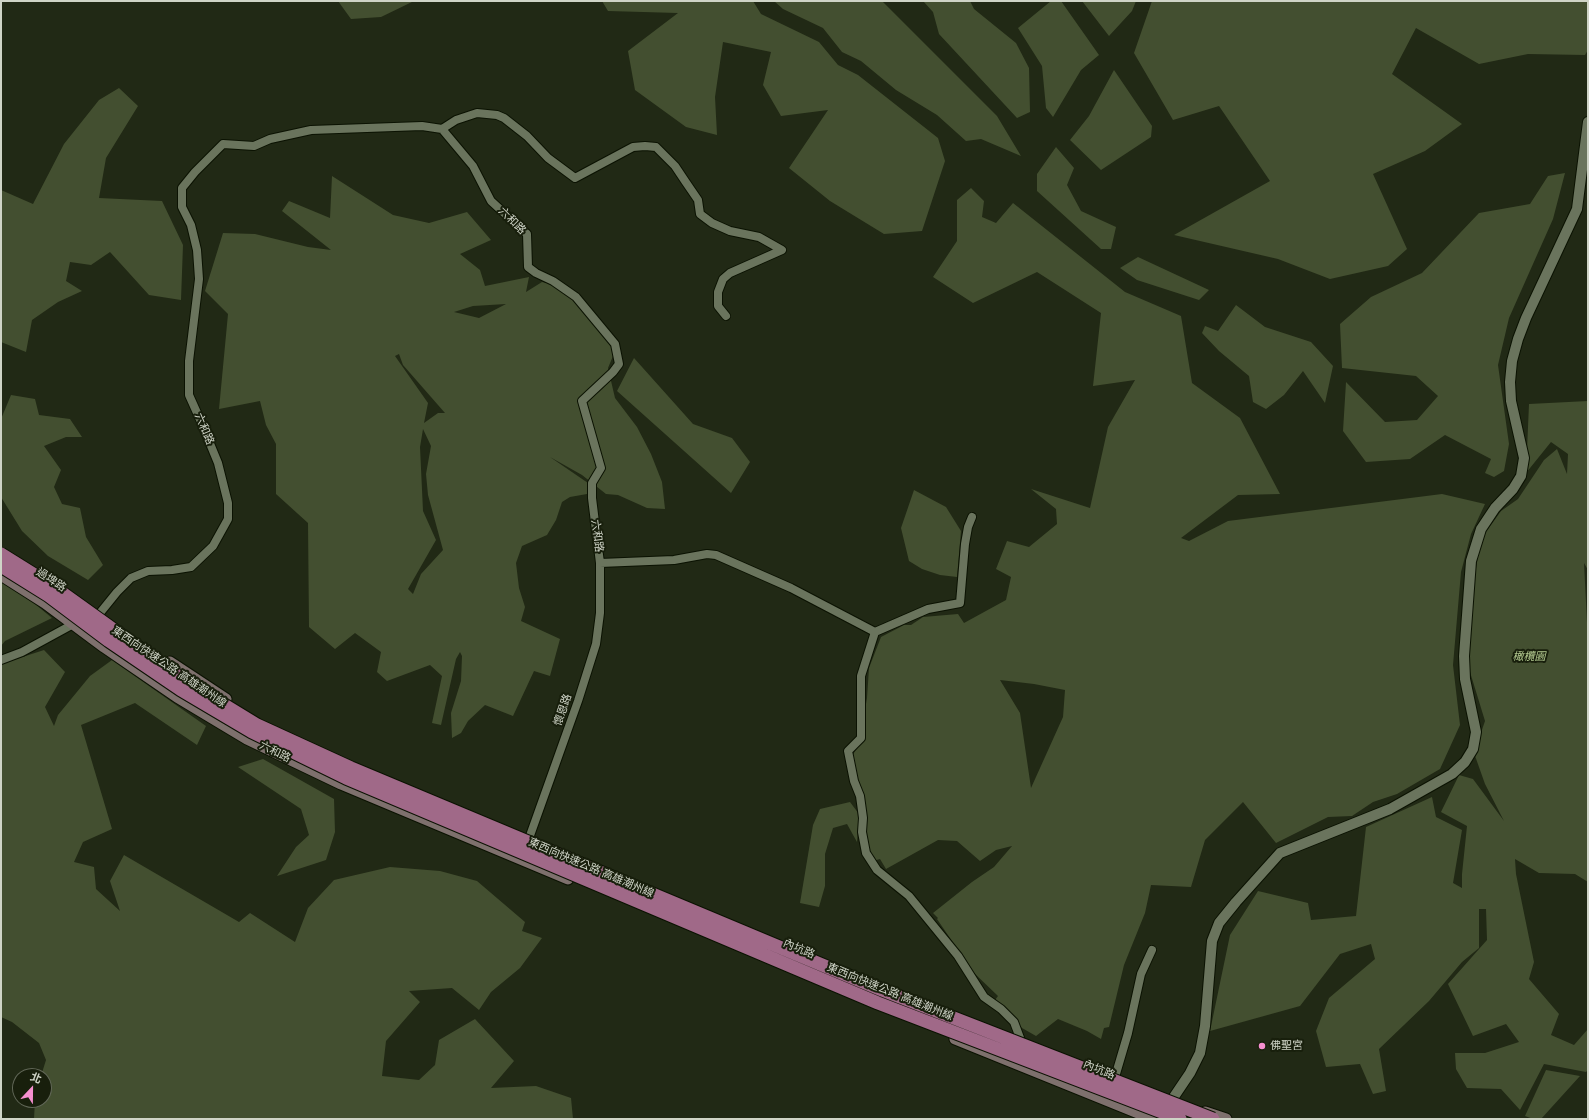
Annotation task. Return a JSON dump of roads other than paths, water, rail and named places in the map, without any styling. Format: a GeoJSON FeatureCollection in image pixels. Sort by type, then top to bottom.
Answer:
{"type":"FeatureCollection","features":[{"type":"Feature","properties":{"kind":"highway","name":"東西向快速公路 高雄潮州線"},"geometry":{"type":"LineString","coordinates":[[1,554],[54,587],[185,681],[257,725],[351,768],[875,987],[1213,1119]]}},
{"type":"Feature","properties":{"kind":"highway","name":"東西向快速公路 高雄潮州線"},"geometry":{"type":"LineString","coordinates":[[1,566],[49,596],[110,641],[181,690],[252,732],[346,778],[878,1003],[1180,1119]]}},
{"type":"Feature","properties":{"kind":"main road","name":"過埤路"},"geometry":{"type":"LineString","coordinates":[[1,547],[100,613]]}},
{"type":"Feature","properties":{"kind":"main road","name":"過埤路"},"geometry":{"type":"LineString","coordinates":[[1,575],[74,623]]}},
{"type":"Feature","properties":{"kind":"main road","name":"六和路"},"geometry":{"type":"LineString","coordinates":[[100,613],[188,675],[261,720],[353,762],[530,836]]}},
{"type":"Feature","properties":{"kind":"main road","name":"六和路"},"geometry":{"type":"LineString","coordinates":[[74,623],[104,647],[177,696],[248,739],[341,784],[521,859]]}},
{"type":"Feature","properties":{"kind":"main road","name":"內坑路"},"geometry":{"type":"LineString","coordinates":[[530,836],[884,985],[1020,1038],[1172,1100],[1226,1119]]}},
{"type":"Feature","properties":{"kind":"main road"},"geometry":{"type":"LineString","coordinates":[[521,859],[876,1008],[1153,1119]]}},
{"type":"Feature","properties":{"kind":"street"},"geometry":{"type":"LineString","coordinates":[[442,129],[456,120],[477,114],[497,115],[504,118],[548,158],[574,178],[583,175],[618,154],[633,148],[645,146],[656,147],[675,166],[698,200],[700,214],[712,223],[730,231],[760,237],[782,250],[730,273],[723,279],[718,292],[718,306],[726,316]]}},
{"type":"Feature","properties":{"kind":"street"},"geometry":{"type":"LineString","coordinates":[[1159,1119],[1190,1073],[1200,1053],[1205,1026],[1212,941],[1219,923],[1236,902],[1280,853],[1396,805],[1452,774],[1465,762],[1473,749],[1476,732],[1465,679],[1464,656],[1471,561],[1481,529],[1495,508],[1513,489],[1521,476],[1524,458],[1511,402],[1510,382],[1512,361],[1518,339],[1532,304],[1577,209],[1588,122]]}},
{"type":"Feature","properties":{"kind":"street","name":"六和路"},"geometry":{"type":"LineString","coordinates":[[74,623],[100,613],[131,578],[148,571],[172,570],[191,567],[213,546],[228,519],[228,503],[218,463],[188,395],[189,361],[199,279],[197,250],[192,231],[182,207],[182,188],[195,172],[223,144],[254,146],[270,139],[317,129],[422,126],[442,129],[473,166],[491,201],[527,234],[528,267],[536,273],[553,281],[576,297],[615,344],[619,364],[613,372],[582,401],[601,468],[592,483],[592,498],[600,564]]}},
{"type":"Feature","properties":{"kind":"street"},"geometry":{"type":"LineString","coordinates":[[972,517],[968,527],[965,544],[960,603],[928,609],[875,632],[861,676],[861,738],[848,751],[854,781],[860,796],[863,818],[862,832],[866,853],[877,870],[909,896],[958,956],[984,997],[1001,1009],[1014,1022],[1020,1038]]}},
{"type":"Feature","properties":{"kind":"street"},"geometry":{"type":"LineString","coordinates":[[600,564],[674,560],[707,554],[716,555],[790,588],[875,632]]}},
{"type":"Feature","properties":{"kind":"street","name":"懷恩路"},"geometry":{"type":"LineString","coordinates":[[521,859],[578,701],[596,644],[600,612],[600,564]]}},
{"type":"Feature","properties":{"kind":"street"},"geometry":{"type":"LineString","coordinates":[[1,660],[22,652],[74,623]]}},
{"type":"Feature","properties":{"kind":"street"},"geometry":{"type":"LineString","coordinates":[[1116,1077],[1128,1033],[1141,974],[1152,950]]}},
{"type":"Feature","properties":{"kind":"place","name":"佛聖宮"},"geometry":{"type":"Point","coordinates":[1262,1046]}},
{"type":"Feature","properties":{"kind":"park label","name":"橄欖園"},"geometry":{"type":"Point","coordinates":[1529,657]}}]}
